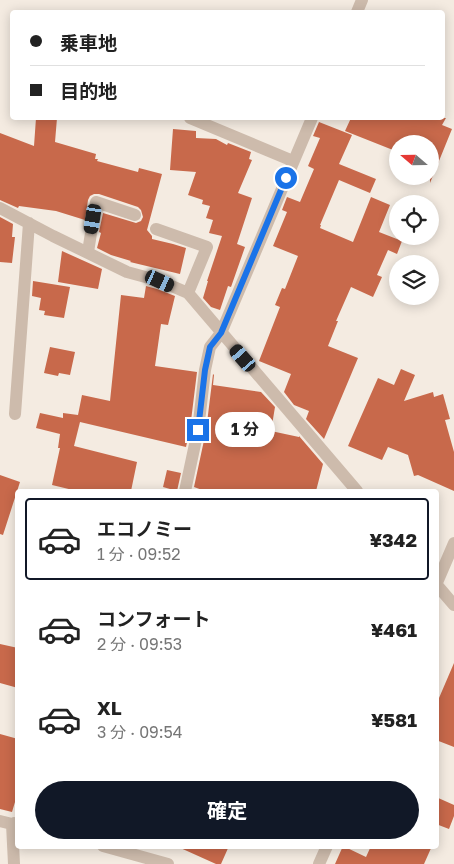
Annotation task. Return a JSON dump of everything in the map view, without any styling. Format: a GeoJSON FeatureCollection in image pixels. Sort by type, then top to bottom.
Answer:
{"type":"FeatureCollection","features":[{"type":"Feature","properties":{"kind":"street"},"geometry":{"type":"LineString","coordinates":[[195,120],[293,161]]}},
{"type":"Feature","properties":{"kind":"street"},"geometry":{"type":"LineString","coordinates":[[185,489],[198,430],[205,370],[210,347],[221,333],[311,120]]}},
{"type":"Feature","properties":{"kind":"street"},"geometry":{"type":"LineString","coordinates":[[88,252],[96,202],[135,215]]}},
{"type":"Feature","properties":{"kind":"street"},"geometry":{"type":"LineString","coordinates":[[0,208],[128,272],[160,281],[188,293],[355,489]]}},
{"type":"Feature","properties":{"kind":"street"},"geometry":{"type":"LineString","coordinates":[[15,414],[29,223]]}},
{"type":"Feature","properties":{"kind":"street"},"geometry":{"type":"LineString","coordinates":[[156,229],[207,247],[188,293]]}},
{"type":"Feature","properties":{"kind":"street"},"geometry":{"type":"LineString","coordinates":[[439,577],[454,543]]}},
{"type":"Feature","properties":{"kind":"street"},"geometry":{"type":"LineString","coordinates":[[439,588],[454,605]]}},
{"type":"Feature","properties":{"kind":"street"},"geometry":{"type":"LineString","coordinates":[[12,822],[14,864]]}},
{"type":"Feature","properties":{"kind":"street"},"geometry":{"type":"LineString","coordinates":[[114,849],[168,864]]}},
{"type":"Feature","properties":{"kind":"street"},"geometry":{"type":"LineString","coordinates":[[319,864],[325,849]]}},
{"type":"Feature","properties":{"kind":"building"},"geometry":{"type":"Polygon","coordinates":[[[36,120],[57,120],[55,142],[96,154],[95,159],[98,159],[97,161],[138,172],[139,168],[162,174],[147,230],[152,239],[186,248],[180,274],[130,262],[97,248],[103,213],[136,223],[141,221],[143,217],[138,207],[94,194],[88,200],[85,220],[56,211],[19,206],[18,208],[0,200],[0,133],[34,146],[36,120]]]}},
{"type":"Feature","properties":{"kind":"building"},"geometry":{"type":"Polygon","coordinates":[[[350,120],[445,120],[442,125],[452,129],[439,161],[439,135],[389,135],[389,148],[345,131],[350,120]]]}},
{"type":"Feature","properties":{"kind":"building"},"geometry":{"type":"Polygon","coordinates":[[[319,122],[352,135],[339,164],[376,179],[370,193],[339,180],[320,228],[353,242],[371,197],[389,205],[379,232],[389,236],[389,245],[400,245],[397,254],[388,250],[377,275],[382,277],[373,297],[351,287],[336,321],[338,321],[328,346],[358,358],[324,439],[306,419],[309,411],[294,405],[284,392],[291,374],[259,361],[280,307],[275,305],[282,288],[285,289],[298,256],[273,246],[287,212],[282,210],[287,197],[300,202],[314,169],[308,166],[320,138],[313,136],[319,122]]]}},
{"type":"Feature","properties":{"kind":"building"},"geometry":{"type":"Polygon","coordinates":[[[173,129],[196,131],[196,138],[216,139],[227,145],[228,143],[251,152],[249,159],[252,160],[238,193],[252,198],[237,244],[245,247],[231,287],[228,286],[220,310],[211,307],[203,298],[222,236],[209,233],[213,220],[206,218],[210,206],[202,204],[203,200],[188,195],[196,172],[170,170],[173,129]]]}},
{"type":"Feature","properties":{"kind":"building"},"geometry":{"type":"Polygon","coordinates":[[[0,217],[13,224],[12,237],[15,237],[12,263],[0,262],[0,217]]]}},
{"type":"Feature","properties":{"kind":"building"},"geometry":{"type":"Polygon","coordinates":[[[62,251],[102,269],[98,289],[58,282],[62,251]]]}},
{"type":"Feature","properties":{"kind":"building"},"geometry":{"type":"Polygon","coordinates":[[[33,281],[70,287],[64,318],[44,315],[45,311],[39,310],[41,298],[32,296],[33,281]]]}},
{"type":"Feature","properties":{"kind":"building"},"geometry":{"type":"Polygon","coordinates":[[[146,286],[175,296],[168,325],[161,324],[155,366],[197,372],[186,447],[80,422],[74,446],[137,462],[131,489],[69,489],[52,485],[60,448],[58,448],[60,434],[36,428],[40,413],[63,418],[63,413],[78,415],[82,395],[110,401],[121,295],[144,298],[146,286]]]}},
{"type":"Feature","properties":{"kind":"building"},"geometry":{"type":"Polygon","coordinates":[[[50,347],[75,352],[70,375],[59,373],[58,376],[44,373],[50,347]]]}},
{"type":"Feature","properties":{"kind":"building"},"geometry":{"type":"Polygon","coordinates":[[[401,369],[415,375],[404,401],[433,392],[434,397],[443,394],[450,419],[445,420],[454,452],[454,491],[418,475],[414,476],[408,455],[388,447],[382,460],[348,446],[378,378],[394,385],[401,369]]]}},
{"type":"Feature","properties":{"kind":"building"},"geometry":{"type":"Polygon","coordinates":[[[213,374],[213,385],[261,392],[275,407],[271,431],[299,436],[323,464],[317,489],[200,489],[194,487],[206,431],[213,374]]]}},
{"type":"Feature","properties":{"kind":"building"},"geometry":{"type":"Polygon","coordinates":[[[167,470],[181,473],[177,489],[163,487],[167,470]]]}},
{"type":"Feature","properties":{"kind":"building"},"geometry":{"type":"Polygon","coordinates":[[[0,475],[20,482],[18,489],[15,489],[15,498],[3,535],[0,534],[0,475]]]}},
{"type":"Feature","properties":{"kind":"building"},"geometry":{"type":"Polygon","coordinates":[[[0,644],[15,647],[15,687],[0,683],[0,644]]]}},
{"type":"Feature","properties":{"kind":"building"},"geometry":{"type":"Polygon","coordinates":[[[454,663],[454,747],[439,741],[439,698],[454,663]]]}},
{"type":"Feature","properties":{"kind":"building"},"geometry":{"type":"Polygon","coordinates":[[[0,734],[15,738],[15,802],[12,812],[0,809],[0,734]]]}},
{"type":"Feature","properties":{"kind":"building"},"geometry":{"type":"Polygon","coordinates":[[[439,798],[454,805],[454,816],[449,829],[439,825],[439,798]]]}},
{"type":"Feature","properties":{"kind":"building"},"geometry":{"type":"Polygon","coordinates":[[[183,849],[228,849],[221,864],[216,864],[183,849]]]}},
{"type":"Feature","properties":{"kind":"building"},"geometry":{"type":"Polygon","coordinates":[[[342,849],[349,849],[366,857],[370,849],[431,849],[424,864],[335,864],[342,849]]]}},
{"type":"Feature","properties":{"kind":"route"},"geometry":{"type":"LineString","coordinates":[[198,430],[205,370],[210,347],[221,333],[286,178]]}}]}
